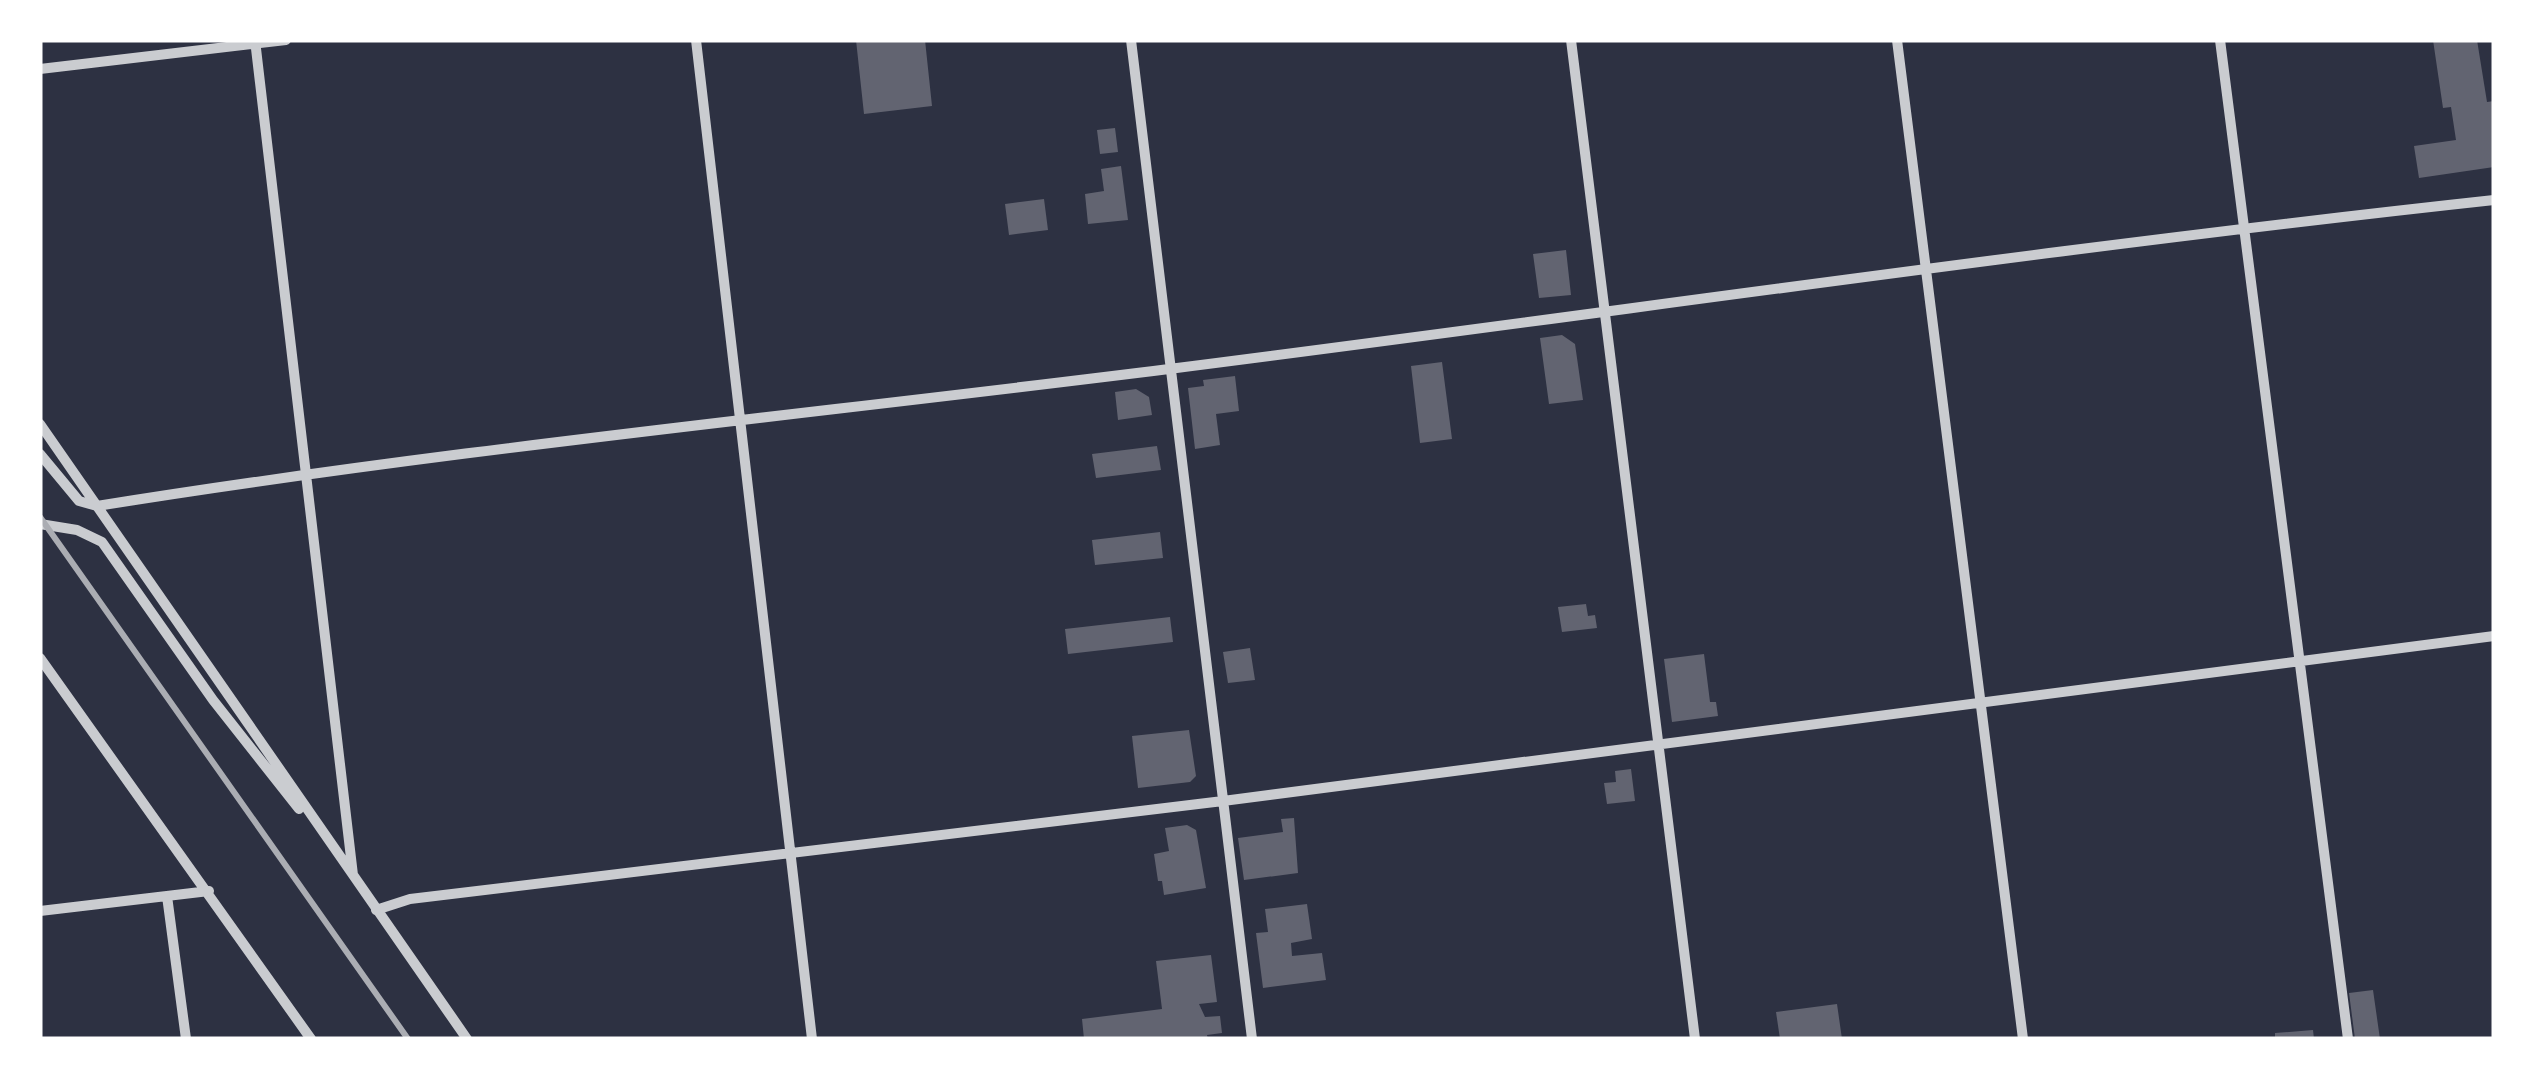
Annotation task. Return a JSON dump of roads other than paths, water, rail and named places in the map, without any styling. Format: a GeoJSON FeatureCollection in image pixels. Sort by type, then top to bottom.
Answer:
{"type":"FeatureCollection","features":[{"type":"Feature","properties":{"kind":"street"},"geometry":{"type":"LineString","coordinates":[[40,69],[286,40]]}},
{"type":"Feature","properties":{"kind":"street"},"geometry":{"type":"LineString","coordinates":[[696,40],[812,1039]]}},
{"type":"Feature","properties":{"kind":"street"},"geometry":{"type":"LineString","coordinates":[[1131,40],[1252,1039]]}},
{"type":"Feature","properties":{"kind":"street"},"geometry":{"type":"LineString","coordinates":[[1571,40],[1694,1039]]}},
{"type":"Feature","properties":{"kind":"street"},"geometry":{"type":"LineString","coordinates":[[1897,40],[2023,1039]]}},
{"type":"Feature","properties":{"kind":"street"},"geometry":{"type":"LineString","coordinates":[[2220,40],[2348,1039]]}},
{"type":"Feature","properties":{"kind":"street"},"geometry":{"type":"LineString","coordinates":[[255,42],[353,876]]}},
{"type":"Feature","properties":{"kind":"street"},"geometry":{"type":"LineString","coordinates":[[40,454],[79,502],[97,506],[308,472],[1171,369],[2245,227],[2494,200]]}},
{"type":"Feature","properties":{"kind":"street"},"geometry":{"type":"LineString","coordinates":[[40,424],[467,1039]]}},
{"type":"Feature","properties":{"kind":"street"},"geometry":{"type":"LineString","coordinates":[[40,524],[86,533],[109,550],[213,700],[353,876]]}},
{"type":"Feature","properties":{"kind":"street"},"geometry":{"type":"LineString","coordinates":[[376,910],[410,899],[1223,801],[2494,636]]}},
{"type":"Feature","properties":{"kind":"street"},"geometry":{"type":"LineString","coordinates":[[40,658],[312,1039]]}},
{"type":"Feature","properties":{"kind":"street"},"geometry":{"type":"LineString","coordinates":[[40,911],[209,891]]}},
{"type":"Feature","properties":{"kind":"street"},"geometry":{"type":"LineString","coordinates":[[167,896],[186,1039]]}},
{"type":"Feature","properties":{"kind":"railway"},"geometry":{"type":"LineString","coordinates":[[40,517],[408,1039]]}}]}
